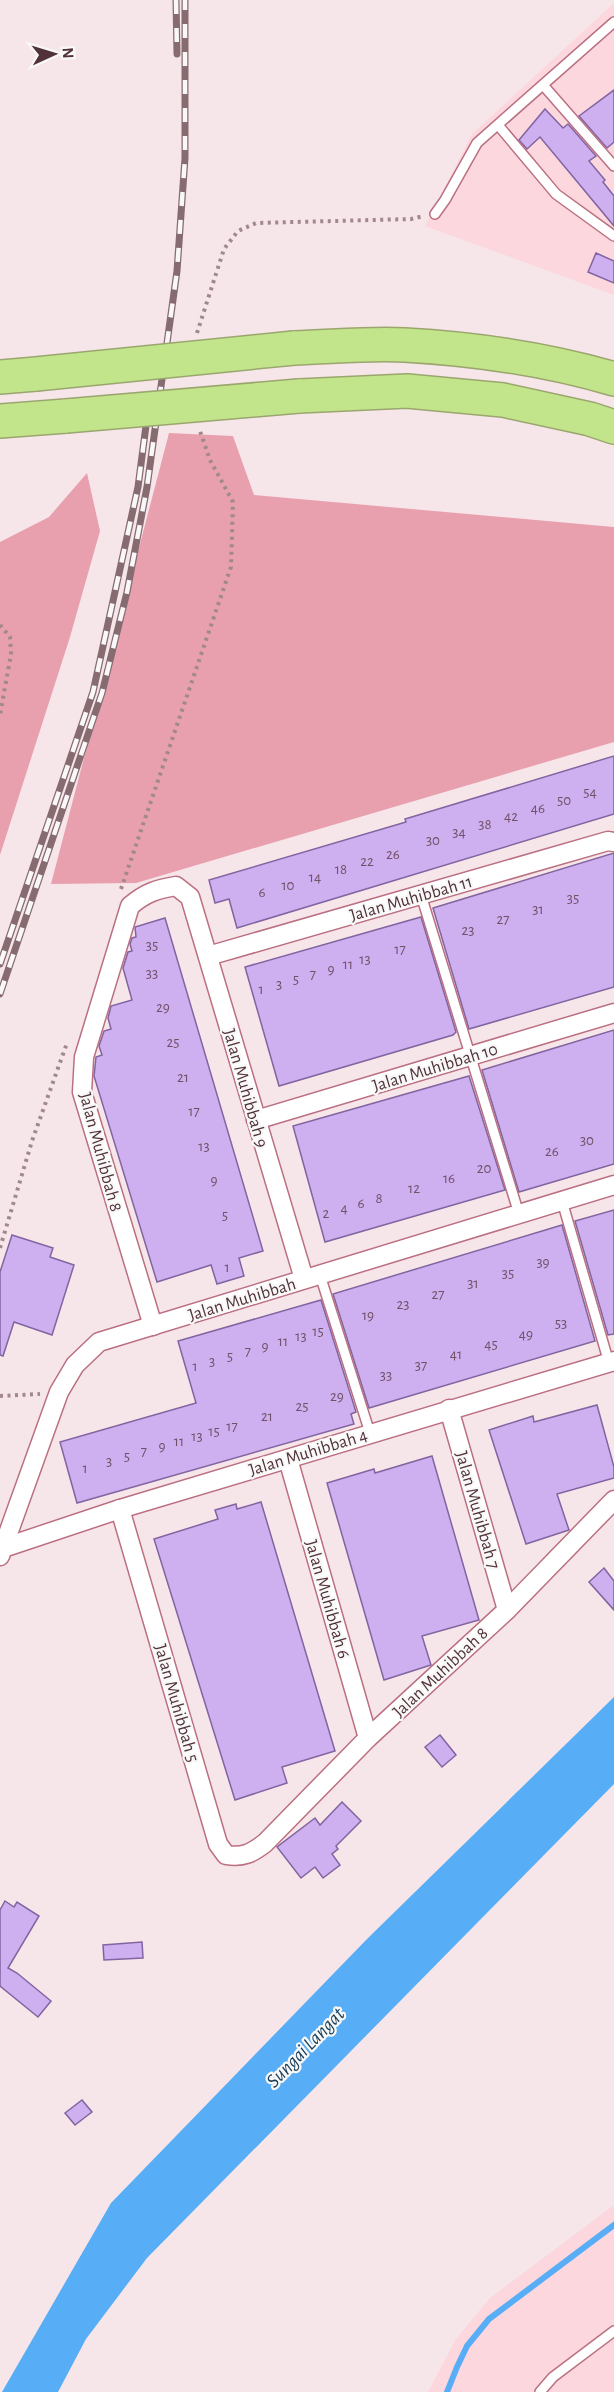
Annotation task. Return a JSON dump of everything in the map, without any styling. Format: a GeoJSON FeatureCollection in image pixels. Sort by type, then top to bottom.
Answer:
{"type":"FeatureCollection","features":[{"type":"Feature","properties":{"kind":"highway"},"geometry":{"type":"LineString","coordinates":[[0,377],[294,348],[403,345],[496,352],[579,369],[614,379]]}},
{"type":"Feature","properties":{"kind":"highway"},"geometry":{"type":"LineString","coordinates":[[0,422],[298,396],[407,391],[491,399],[590,419],[614,427]]}},
{"type":"Feature","properties":{"kind":"highway"},"geometry":{"type":"LineString","coordinates":[[0,431],[54,417]]}},
{"type":"Feature","properties":{"kind":"street","name":"Jalan Muhibbah 11"},"geometry":{"type":"LineString","coordinates":[[208,956],[614,842]]}},
{"type":"Feature","properties":{"kind":"street","name":"Jalan Muhibbah 8"},"geometry":{"type":"LineString","coordinates":[[153,1326],[82,1092],[84,1057],[130,906],[144,894],[159,888],[176,886],[190,897]]}},
{"type":"Feature","properties":{"kind":"street","name":"Jalan Muhibbah 9"},"geometry":{"type":"LineString","coordinates":[[190,897],[256,1120],[312,1277]]}},
{"type":"Feature","properties":{"kind":"street","name":"Jalan Muhibbah 10"},"geometry":{"type":"LineString","coordinates":[[256,1120],[614,1013]]}},
{"type":"Feature","properties":{"kind":"street","name":"Jalan Muhibbah"},"geometry":{"type":"LineString","coordinates":[[1,1552],[59,1392],[75,1365],[99,1342],[614,1185]]}},
{"type":"Feature","properties":{"kind":"street","name":"Jalan Muhibbah 4"},"geometry":{"type":"LineString","coordinates":[[1,1552],[120,1509],[448,1409],[612,1367]]}},
{"type":"Feature","properties":{"kind":"street","name":"Jalan Muhibbah 7"},"geometry":{"type":"LineString","coordinates":[[448,1409],[507,1610]]}},
{"type":"Feature","properties":{"kind":"street","name":"Jalan Muhibbah 6"},"geometry":{"type":"LineString","coordinates":[[288,1459],[368,1738]]}},
{"type":"Feature","properties":{"kind":"street","name":"Jalan Muhibbah 8"},"geometry":{"type":"LineString","coordinates":[[265,1843],[368,1738],[507,1610],[614,1500]]}},
{"type":"Feature","properties":{"kind":"street","name":"Jalan Muhibbah 5"},"geometry":{"type":"LineString","coordinates":[[120,1509],[218,1844],[226,1855],[237,1857],[250,1854],[265,1843]]}},
{"type":"Feature","properties":{"kind":"lane"},"geometry":{"type":"LineString","coordinates":[[435,214],[446,200],[477,143],[614,22]]}},
{"type":"Feature","properties":{"kind":"lane"},"geometry":{"type":"LineString","coordinates":[[543,85],[614,166]]}},
{"type":"Feature","properties":{"kind":"lane"},"geometry":{"type":"LineString","coordinates":[[498,125],[556,194],[614,236]]}},
{"type":"Feature","properties":{"kind":"lane"},"geometry":{"type":"LineString","coordinates":[[421,895],[519,1214]]}},
{"type":"Feature","properties":{"kind":"lane"},"geometry":{"type":"LineString","coordinates":[[562,1201],[612,1367]]}},
{"type":"Feature","properties":{"kind":"lane"},"geometry":{"type":"LineString","coordinates":[[312,1277],[370,1433]]}},
{"type":"Feature","properties":{"kind":"lane"},"geometry":{"type":"LineString","coordinates":[[540,2392],[553,2377],[614,2331]]}},
{"type":"Feature","properties":{"kind":"path"},"geometry":{"type":"LineString","coordinates":[[196,337],[224,249],[238,231],[256,223],[411,219],[435,214]]}},
{"type":"Feature","properties":{"kind":"path"},"geometry":{"type":"LineString","coordinates":[[120,894],[231,567],[233,502],[210,460],[196,422]]}},
{"type":"Feature","properties":{"kind":"path"},"geometry":{"type":"LineString","coordinates":[[0,626],[10,637],[11,654],[0,715]]}},
{"type":"Feature","properties":{"kind":"path"},"geometry":{"type":"LineString","coordinates":[[0,1248],[32,1141],[68,1039]]}},
{"type":"Feature","properties":{"kind":"path"},"geometry":{"type":"LineString","coordinates":[[0,1395],[59,1392]]}},
{"type":"Feature","properties":{"kind":"shaded area"},"geometry":{"type":"Polygon","coordinates":[[[614,3],[614,295],[425,226],[472,134],[614,3]]]}},
{"type":"Feature","properties":{"kind":"shaded area"},"geometry":{"type":"Polygon","coordinates":[[[169,433],[233,436],[254,495],[614,527],[614,742],[136,883],[51,884],[169,433]]]}},
{"type":"Feature","properties":{"kind":"shaded area"},"geometry":{"type":"Polygon","coordinates":[[[87,473],[100,531],[70,637],[0,855],[0,542],[49,517],[87,473]]]}},
{"type":"Feature","properties":{"kind":"shaded area"},"geometry":{"type":"Polygon","coordinates":[[[614,2205],[614,2392],[428,2392],[456,2339],[490,2298],[614,2205]]]}},
{"type":"Feature","properties":{"kind":"water","name":"Sungai Langat"},"geometry":{"type":"Polygon","coordinates":[[[614,1697],[614,1784],[147,2258],[86,2339],[58,2392],[2,2392],[111,2203],[367,1939],[614,1697]]]}},
{"type":"Feature","properties":{"kind":"building"},"geometry":{"type":"Polygon","coordinates":[[[614,90],[614,142],[607,148],[579,116],[614,90]]]}},
{"type":"Feature","properties":{"kind":"building"},"geometry":{"type":"Polygon","coordinates":[[[545,109],[563,128],[568,124],[596,156],[589,161],[605,180],[603,182],[614,196],[614,226],[540,137],[527,149],[519,140],[545,109]]]}},
{"type":"Feature","properties":{"kind":"building"},"geometry":{"type":"Polygon","coordinates":[[[596,253],[614,261],[614,283],[588,272],[596,253]]]}},
{"type":"Feature","properties":{"kind":"building"},"geometry":{"type":"Polygon","coordinates":[[[614,756],[614,814],[237,928],[229,899],[215,903],[209,880],[406,822],[405,819],[614,756]]]}},
{"type":"Feature","properties":{"kind":"building"},"geometry":{"type":"Polygon","coordinates":[[[614,853],[614,987],[469,1029],[433,908],[614,853]]]}},
{"type":"Feature","properties":{"kind":"building"},"geometry":{"type":"Polygon","coordinates":[[[421,917],[456,1032],[453,1035],[279,1086],[245,967],[421,917]]]}},
{"type":"Feature","properties":{"kind":"building"},"geometry":{"type":"Polygon","coordinates":[[[165,918],[263,1251],[239,1258],[244,1276],[217,1284],[211,1265],[157,1282],[94,1076],[96,1057],[102,1055],[99,1046],[104,1031],[111,1029],[108,1018],[111,1006],[132,1000],[123,968],[128,952],[132,951],[130,944],[132,938],[136,937],[135,927],[165,918]]]}},
{"type":"Feature","properties":{"kind":"building"},"geometry":{"type":"Polygon","coordinates":[[[614,1030],[614,1164],[519,1192],[482,1070],[614,1030]]]}},
{"type":"Feature","properties":{"kind":"building"},"geometry":{"type":"Polygon","coordinates":[[[469,1076],[505,1190],[325,1242],[293,1126],[469,1076]]]}},
{"type":"Feature","properties":{"kind":"building"},"geometry":{"type":"Polygon","coordinates":[[[614,1210],[614,1334],[608,1335],[575,1221],[614,1210]]]}},
{"type":"Feature","properties":{"kind":"building"},"geometry":{"type":"Polygon","coordinates":[[[562,1225],[595,1341],[369,1408],[333,1294],[562,1225]]]}},
{"type":"Feature","properties":{"kind":"building"},"geometry":{"type":"Polygon","coordinates":[[[12,1235],[53,1248],[50,1257],[74,1265],[52,1335],[14,1322],[3,1356],[0,1355],[0,1272],[12,1235]]]}},
{"type":"Feature","properties":{"kind":"building"},"geometry":{"type":"Polygon","coordinates":[[[321,1300],[356,1412],[351,1414],[354,1424],[77,1503],[60,1442],[196,1403],[178,1341],[321,1300]]]}},
{"type":"Feature","properties":{"kind":"building"},"geometry":{"type":"Polygon","coordinates":[[[597,1405],[614,1467],[614,1478],[557,1494],[569,1530],[526,1544],[489,1430],[533,1416],[534,1422],[597,1405]]]}},
{"type":"Feature","properties":{"kind":"building"},"geometry":{"type":"Polygon","coordinates":[[[432,1456],[479,1620],[422,1636],[431,1665],[384,1680],[327,1483],[374,1469],[375,1473],[432,1456]]]}},
{"type":"Feature","properties":{"kind":"building"},"geometry":{"type":"Polygon","coordinates":[[[261,1502],[335,1751],[282,1767],[287,1783],[235,1800],[154,1539],[218,1519],[215,1510],[236,1504],[237,1509],[261,1502]]]}},
{"type":"Feature","properties":{"kind":"building"},"geometry":{"type":"Polygon","coordinates":[[[604,1568],[614,1581],[614,1610],[589,1582],[604,1568]]]}},
{"type":"Feature","properties":{"kind":"building"},"geometry":{"type":"Polygon","coordinates":[[[440,1735],[456,1755],[442,1767],[425,1747],[440,1735]]]}},
{"type":"Feature","properties":{"kind":"building"},"geometry":{"type":"Polygon","coordinates":[[[342,1802],[361,1821],[336,1846],[338,1849],[332,1854],[340,1865],[323,1878],[315,1867],[301,1878],[277,1847],[315,1818],[320,1825],[342,1802]]]}},
{"type":"Feature","properties":{"kind":"building"},"geometry":{"type":"Polygon","coordinates":[[[5,1901],[14,1907],[17,1902],[39,1916],[8,1968],[51,2001],[38,2017],[0,1986],[0,1910],[5,1901]]]}},
{"type":"Feature","properties":{"kind":"building"},"geometry":{"type":"Polygon","coordinates":[[[142,1942],[143,1958],[104,1960],[103,1945],[142,1942]]]}},
{"type":"Feature","properties":{"kind":"building"},"geometry":{"type":"Polygon","coordinates":[[[82,2100],[92,2112],[75,2125],[65,2113],[82,2100]]]}},
{"type":"Feature","properties":{"kind":"waterway"},"geometry":{"type":"LineString","coordinates":[[447,2392],[467,2346],[489,2319],[614,2225]]}},
{"type":"Feature","properties":{"kind":"railway"},"geometry":{"type":"LineString","coordinates":[[176,0],[177,54]]}},
{"type":"Feature","properties":{"kind":"railway"},"geometry":{"type":"LineString","coordinates":[[0,994],[102,693],[127,592],[147,487],[177,271],[185,158],[185,0]]}},
{"type":"Feature","properties":{"kind":"railway"},"geometry":{"type":"LineString","coordinates":[[0,964],[93,692],[138,487],[147,418]]}}]}
